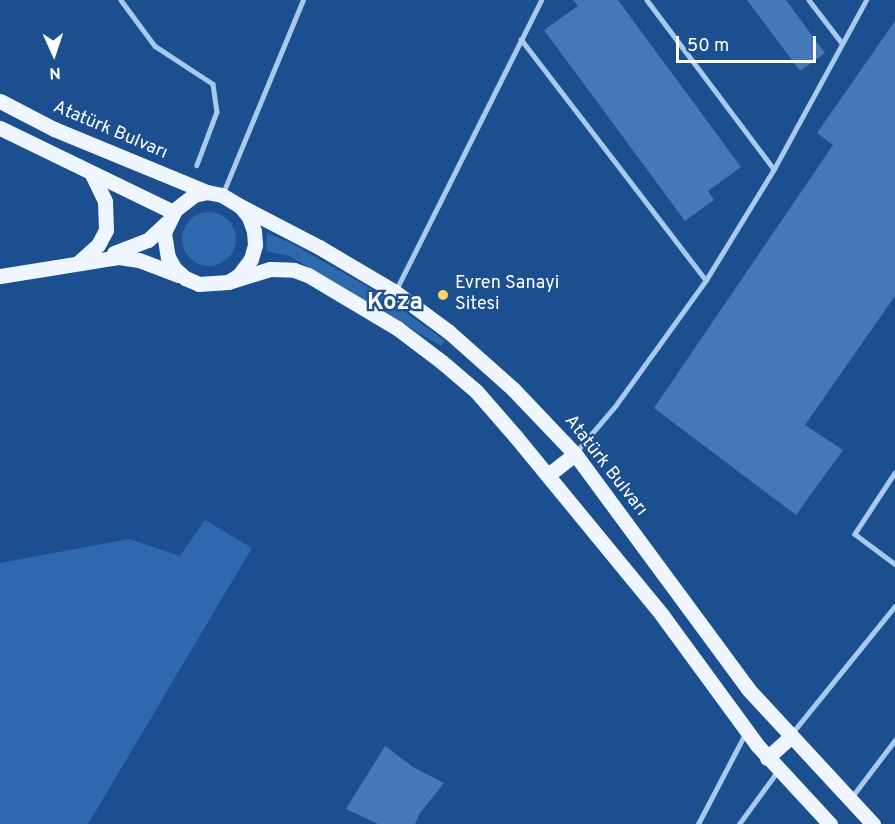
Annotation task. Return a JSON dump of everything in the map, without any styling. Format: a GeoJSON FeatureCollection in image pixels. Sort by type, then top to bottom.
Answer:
{"type":"FeatureCollection","features":[{"type":"Feature","properties":{"kind":"main road","name":"Atatürk Bulvarı"},"geometry":{"type":"LineString","coordinates":[[0,101],[54,129],[214,194],[319,247],[395,292],[476,355],[542,418],[575,454],[748,689],[873,824]]}},
{"type":"Feature","properties":{"kind":"main road"},"geometry":{"type":"LineString","coordinates":[[0,128],[92,174],[170,217]]}},
{"type":"Feature","properties":{"kind":"main road"},"geometry":{"type":"LineString","coordinates":[[79,262],[98,245],[106,230],[105,201],[92,174]]}},
{"type":"Feature","properties":{"kind":"main road"},"geometry":{"type":"LineString","coordinates":[[79,262],[139,245],[188,199],[214,194]]}},
{"type":"Feature","properties":{"kind":"main road"},"geometry":{"type":"LineString","coordinates":[[228,282],[245,270],[255,245],[254,231],[249,218],[240,206]]}},
{"type":"Feature","properties":{"kind":"main road"},"geometry":{"type":"LineString","coordinates":[[170,217],[164,239],[168,257],[185,278]]}},
{"type":"Feature","properties":{"kind":"main road"},"geometry":{"type":"LineString","coordinates":[[0,276],[79,262],[130,258],[200,284],[228,282],[270,269],[294,270],[327,285],[372,312],[418,343],[476,391],[662,615],[767,758],[830,824]]}},
{"type":"Feature","properties":{"kind":"main road"},"geometry":{"type":"LineString","coordinates":[[548,475],[575,454]]}},
{"type":"Feature","properties":{"kind":"main road"},"geometry":{"type":"LineString","coordinates":[[767,758],[790,737]]}},
{"type":"Feature","properties":{"kind":"lane"},"geometry":{"type":"LineString","coordinates":[[121,0],[155,46],[213,84],[218,112],[196,165]]}},
{"type":"Feature","properties":{"kind":"lane"},"geometry":{"type":"LineString","coordinates":[[214,194],[303,0]]}},
{"type":"Feature","properties":{"kind":"lane"},"geometry":{"type":"LineString","coordinates":[[395,292],[541,0]]}},
{"type":"Feature","properties":{"kind":"lane"},"geometry":{"type":"LineString","coordinates":[[647,0],[774,169]]}},
{"type":"Feature","properties":{"kind":"lane"},"geometry":{"type":"LineString","coordinates":[[809,0],[842,43]]}},
{"type":"Feature","properties":{"kind":"lane"},"geometry":{"type":"LineString","coordinates":[[575,454],[616,405],[706,280],[774,169],[866,0]]}},
{"type":"Feature","properties":{"kind":"lane"},"geometry":{"type":"LineString","coordinates":[[521,39],[706,280]]}},
{"type":"Feature","properties":{"kind":"lane"},"geometry":{"type":"LineString","coordinates":[[895,473],[855,534],[895,564]]}},
{"type":"Feature","properties":{"kind":"lane"},"geometry":{"type":"LineString","coordinates":[[790,737],[895,606]]}},
{"type":"Feature","properties":{"kind":"lane"},"geometry":{"type":"LineString","coordinates":[[698,824],[746,732]]}},
{"type":"Feature","properties":{"kind":"lane"},"geometry":{"type":"LineString","coordinates":[[850,800],[895,740]]}},
{"type":"Feature","properties":{"kind":"lane"},"geometry":{"type":"LineString","coordinates":[[739,824],[778,770]]}},
{"type":"Feature","properties":{"kind":"shaded area"},"geometry":{"type":"Polygon","coordinates":[[[204,212],[214,212],[224,216],[232,224],[236,239],[232,254],[224,262],[214,266],[204,266],[194,262],[186,254],[182,244],[182,234],[186,224],[194,216],[204,212]]]}},
{"type":"Feature","properties":{"kind":"shaded area"},"geometry":{"type":"Polygon","coordinates":[[[267,233],[291,243],[382,295],[445,341],[441,346],[289,256],[266,251],[267,233]]]}},
{"type":"Feature","properties":{"kind":"shaded area"},"geometry":{"type":"Polygon","coordinates":[[[205,520],[252,548],[88,824],[0,824],[0,563],[129,539],[180,556],[205,520]]]}},
{"type":"Feature","properties":{"kind":"building"},"geometry":{"type":"Polygon","coordinates":[[[573,0],[618,0],[741,167],[708,191],[714,200],[685,221],[544,30],[578,6],[573,0]]]}},
{"type":"Feature","properties":{"kind":"building"},"geometry":{"type":"Polygon","coordinates":[[[747,0],[786,0],[825,53],[800,71],[747,0]]]}},
{"type":"Feature","properties":{"kind":"building"},"geometry":{"type":"Polygon","coordinates":[[[895,21],[895,296],[805,425],[843,450],[796,515],[654,408],[833,145],[817,133],[895,21]]]}},
{"type":"Feature","properties":{"kind":"building"},"geometry":{"type":"Polygon","coordinates":[[[385,746],[413,767],[444,783],[420,813],[415,824],[378,824],[346,809],[385,746]]]}},
{"type":"Feature","properties":{"kind":"place","name":"Evren Sanayi Sitesi"},"geometry":{"type":"Point","coordinates":[443,295]}},
{"type":"Feature","properties":{"kind":"district","name":"Koza"},"geometry":{"type":"Point","coordinates":[395,304]}}]}
